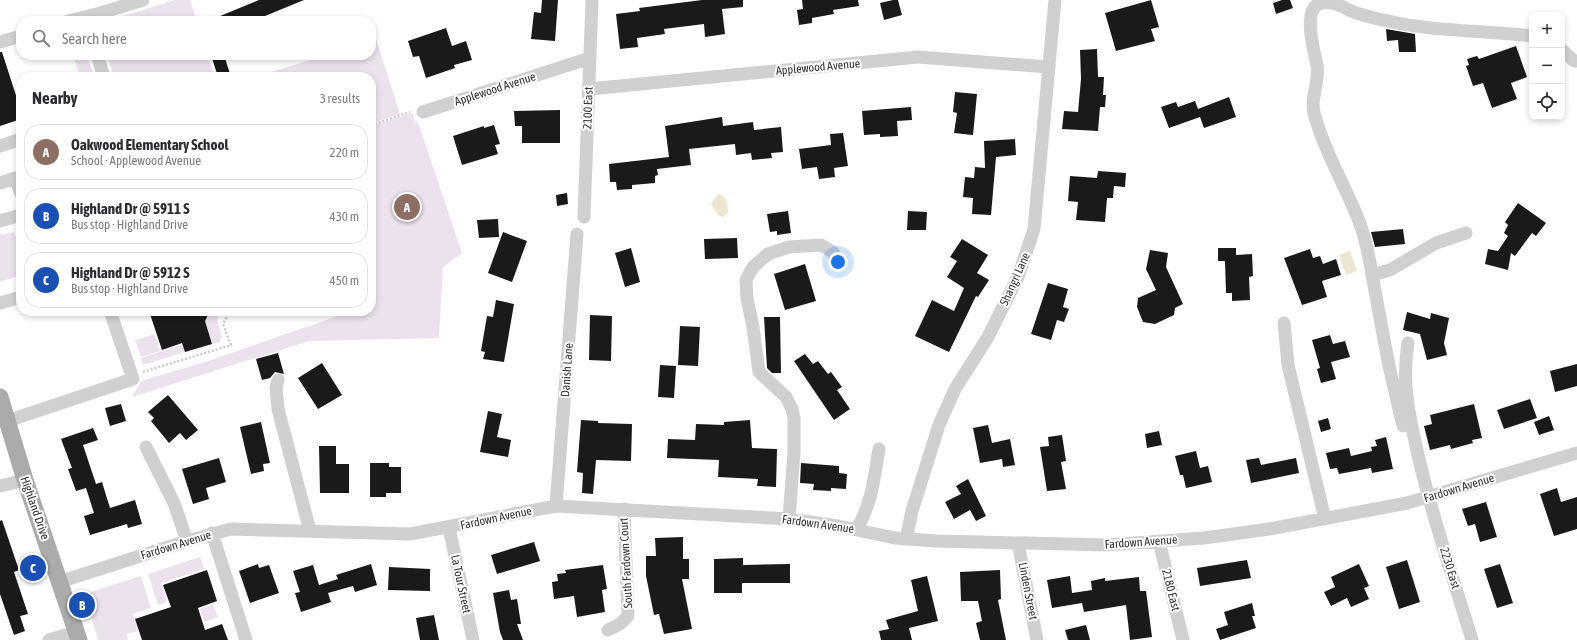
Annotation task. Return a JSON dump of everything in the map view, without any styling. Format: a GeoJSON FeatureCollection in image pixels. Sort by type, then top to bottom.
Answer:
{"type":"FeatureCollection","features":[{"type":"Feature","properties":{"kind":"main road","name":"Highland Drive"},"geometry":{"type":"LineString","coordinates":[[0,397],[25,480],[77,636]]}},
{"type":"Feature","properties":{"kind":"street"},"geometry":{"type":"LineString","coordinates":[[94,16],[143,0]]}},
{"type":"Feature","properties":{"kind":"street","name":"2100 East"},"geometry":{"type":"LineString","coordinates":[[584,217],[592,0]]}},
{"type":"Feature","properties":{"kind":"street","name":"Shangri Lane"},"geometry":{"type":"LineString","coordinates":[[906,539],[912,511],[939,425],[955,389],[988,337],[1018,277],[1031,243],[1034,229],[1055,0]]}},
{"type":"Feature","properties":{"kind":"street"},"geometry":{"type":"LineString","coordinates":[[1424,498],[1389,366],[1369,256],[1360,223],[1323,142],[1314,111],[1314,88],[1318,68],[1311,30],[1311,10],[1315,5],[1322,2],[1333,3],[1356,13],[1426,28],[1529,36]]}},
{"type":"Feature","properties":{"kind":"street"},"geometry":{"type":"LineString","coordinates":[[0,42],[16,37]]}},
{"type":"Feature","properties":{"kind":"street"},"geometry":{"type":"LineString","coordinates":[[1565,53],[1574,61],[1577,61]]}},
{"type":"Feature","properties":{"kind":"street","name":"Applewood Avenue"},"geometry":{"type":"LineString","coordinates":[[589,89],[918,57],[1048,67]]}},
{"type":"Feature","properties":{"kind":"street","name":"Applewood Avenue"},"geometry":{"type":"LineString","coordinates":[[418,111],[590,58]]}},
{"type":"Feature","properties":{"kind":"street"},"geometry":{"type":"LineString","coordinates":[[99,60],[102,72]]}},
{"type":"Feature","properties":{"kind":"street"},"geometry":{"type":"LineString","coordinates":[[0,146],[16,141]]}},
{"type":"Feature","properties":{"kind":"street"},"geometry":{"type":"LineString","coordinates":[[0,183],[16,178]]}},
{"type":"Feature","properties":{"kind":"street"},"geometry":{"type":"LineString","coordinates":[[0,221],[16,216]]}},
{"type":"Feature","properties":{"kind":"street"},"geometry":{"type":"LineString","coordinates":[[1372,275],[1390,270],[1436,242],[1466,233]]}},
{"type":"Feature","properties":{"kind":"street","name":"Danish Lane"},"geometry":{"type":"LineString","coordinates":[[556,506],[577,234]]}},
{"type":"Feature","properties":{"kind":"street"},"geometry":{"type":"LineString","coordinates":[[789,519],[794,452],[794,418],[792,409],[786,397],[759,372],[754,327],[747,298],[746,280],[753,267],[768,254],[789,247],[821,245],[833,252],[836,261]]}},
{"type":"Feature","properties":{"kind":"street"},"geometry":{"type":"LineString","coordinates":[[0,304],[16,299]]}},
{"type":"Feature","properties":{"kind":"street"},"geometry":{"type":"LineString","coordinates":[[7,421],[133,379],[112,316]]}},
{"type":"Feature","properties":{"kind":"street"},"geometry":{"type":"LineString","coordinates":[[1284,323],[1288,365],[1325,519]]}},
{"type":"Feature","properties":{"kind":"street"},"geometry":{"type":"LineString","coordinates":[[1408,343],[1405,364],[1408,410],[1424,498]]}},
{"type":"Feature","properties":{"kind":"street"},"geometry":{"type":"LineString","coordinates":[[278,380],[276,388],[278,409],[310,531]]}},
{"type":"Feature","properties":{"kind":"street"},"geometry":{"type":"LineString","coordinates":[[146,446],[174,503],[187,541]]}},
{"type":"Feature","properties":{"kind":"street"},"geometry":{"type":"LineString","coordinates":[[857,529],[867,511],[872,493],[879,449]]}},
{"type":"Feature","properties":{"kind":"street","name":"Fardown Avenue"},"geometry":{"type":"LineString","coordinates":[[59,582],[212,533],[241,529],[400,535],[449,528],[556,506],[789,519],[857,529],[906,539],[1107,545],[1159,541],[1249,532],[1325,519],[1424,498],[1577,453]]}},
{"type":"Feature","properties":{"kind":"street"},"geometry":{"type":"LineString","coordinates":[[0,486],[25,480]]}},
{"type":"Feature","properties":{"kind":"street","name":"2230 East"},"geometry":{"type":"LineString","coordinates":[[1424,498],[1472,640]]}},
{"type":"Feature","properties":{"kind":"street","name":"South Fardown Court"},"geometry":{"type":"LineString","coordinates":[[608,630],[620,624],[628,616],[624,509]]}},
{"type":"Feature","properties":{"kind":"street","name":"La Tour Street"},"geometry":{"type":"LineString","coordinates":[[449,528],[473,640]]}},
{"type":"Feature","properties":{"kind":"street"},"geometry":{"type":"LineString","coordinates":[[212,533],[246,640]]}},
{"type":"Feature","properties":{"kind":"street","name":"2180 East"},"geometry":{"type":"LineString","coordinates":[[1159,541],[1183,640]]}},
{"type":"Feature","properties":{"kind":"street","name":"Linden Street"},"geometry":{"type":"LineString","coordinates":[[1018,543],[1037,640]]}},
{"type":"Feature","properties":{"kind":"street"},"geometry":{"type":"LineString","coordinates":[[49,640],[77,636]]}},
{"type":"Feature","properties":{"kind":"path"},"geometry":{"type":"LineString","coordinates":[[376,124],[418,111]]}},
{"type":"Feature","properties":{"kind":"path"},"geometry":{"type":"LineString","coordinates":[[141,373],[231,345],[223,324],[227,316]]}},
{"type":"Feature","properties":{"kind":"shaded area"},"geometry":{"type":"Polygon","coordinates":[[[175,0],[190,0],[195,16],[123,16],[175,0]]]}},
{"type":"Feature","properties":{"kind":"shaded area"},"geometry":{"type":"Polygon","coordinates":[[[376,39],[400,114],[376,121],[376,72],[272,72],[310,60],[376,60],[376,39]]]}},
{"type":"Feature","properties":{"kind":"shaded area"},"geometry":{"type":"Polygon","coordinates":[[[75,60],[89,60],[92,72],[78,72],[75,60]]]}},
{"type":"Feature","properties":{"kind":"shaded area"},"geometry":{"type":"Polygon","coordinates":[[[109,60],[209,60],[213,72],[112,72],[109,60]]]}},
{"type":"Feature","properties":{"kind":"shaded area"},"geometry":{"type":"Polygon","coordinates":[[[412,113],[415,123],[418,122],[462,253],[443,267],[439,338],[309,341],[132,397],[141,381],[205,362],[338,316],[376,316],[376,124],[412,113]]]}},
{"type":"Feature","properties":{"kind":"shaded area"},"geometry":{"type":"Polygon","coordinates":[[[718,194],[725,198],[727,204],[728,213],[723,217],[718,215],[711,204],[718,194]]]}},
{"type":"Feature","properties":{"kind":"shaded area"},"geometry":{"type":"Polygon","coordinates":[[[14,232],[16,236],[16,277],[0,282],[0,234],[3,235],[14,232]]]}},
{"type":"Feature","properties":{"kind":"shaded area"},"geometry":{"type":"Polygon","coordinates":[[[1350,251],[1357,271],[1346,275],[1339,255],[1350,251]]]}},
{"type":"Feature","properties":{"kind":"shaded area"},"geometry":{"type":"Polygon","coordinates":[[[208,316],[219,316],[217,320],[222,336],[220,342],[212,344],[205,321],[208,316]]]}},
{"type":"Feature","properties":{"kind":"shaded area"},"geometry":{"type":"Polygon","coordinates":[[[155,334],[160,351],[141,357],[135,340],[155,334]]]}},
{"type":"Feature","properties":{"kind":"shaded area"},"geometry":{"type":"Polygon","coordinates":[[[183,344],[185,352],[143,365],[141,358],[183,344]]]}},
{"type":"Feature","properties":{"kind":"shaded area"},"geometry":{"type":"Polygon","coordinates":[[[200,557],[204,569],[161,583],[167,602],[158,605],[148,574],[200,557]]]}},
{"type":"Feature","properties":{"kind":"shaded area"},"geometry":{"type":"Polygon","coordinates":[[[141,576],[151,608],[133,614],[138,631],[127,634],[128,640],[98,640],[84,594],[141,576]]]}},
{"type":"Feature","properties":{"kind":"shaded area"},"geometry":{"type":"Polygon","coordinates":[[[213,604],[218,617],[204,622],[200,609],[213,604]]]}},
{"type":"Feature","properties":{"kind":"building"},"geometry":{"type":"Polygon","coordinates":[[[259,0],[304,0],[265,16],[220,16],[259,0]]]}},
{"type":"Feature","properties":{"kind":"building"},"geometry":{"type":"Polygon","coordinates":[[[542,0],[558,0],[555,41],[531,39],[534,12],[541,13],[542,0]]]}},
{"type":"Feature","properties":{"kind":"building"},"geometry":{"type":"Polygon","coordinates":[[[702,0],[743,0],[743,7],[722,9],[725,34],[705,37],[704,24],[664,29],[665,34],[637,38],[638,47],[620,49],[616,14],[640,11],[639,8],[702,0]]]}},
{"type":"Feature","properties":{"kind":"building"},"geometry":{"type":"Polygon","coordinates":[[[802,0],[858,0],[859,6],[833,10],[834,14],[812,18],[812,23],[799,25],[797,10],[803,9],[802,0]]]}},
{"type":"Feature","properties":{"kind":"building"},"geometry":{"type":"Polygon","coordinates":[[[898,0],[902,15],[884,20],[880,3],[898,0]]]}},
{"type":"Feature","properties":{"kind":"building"},"geometry":{"type":"Polygon","coordinates":[[[1151,0],[1159,27],[1151,29],[1155,41],[1116,51],[1105,13],[1151,0]]]}},
{"type":"Feature","properties":{"kind":"building"},"geometry":{"type":"Polygon","coordinates":[[[1282,0],[1290,0],[1293,8],[1276,14],[1273,3],[1282,0]]]}},
{"type":"Feature","properties":{"kind":"building"},"geometry":{"type":"Polygon","coordinates":[[[446,28],[452,46],[466,41],[472,60],[454,65],[455,68],[426,78],[419,56],[413,57],[408,41],[446,28]]]}},
{"type":"Feature","properties":{"kind":"building"},"geometry":{"type":"Polygon","coordinates":[[[1386,29],[1415,34],[1416,52],[1399,52],[1398,40],[1387,41],[1386,29]]]}},
{"type":"Feature","properties":{"kind":"building"},"geometry":{"type":"Polygon","coordinates":[[[1516,46],[1527,77],[1511,83],[1517,99],[1492,108],[1483,83],[1473,86],[1466,66],[1469,65],[1467,59],[1477,56],[1479,59],[1516,46]]]}},
{"type":"Feature","properties":{"kind":"building"},"geometry":{"type":"Polygon","coordinates":[[[1097,49],[1098,77],[1104,77],[1103,95],[1106,95],[1105,107],[1100,107],[1098,131],[1062,129],[1064,111],[1078,112],[1081,79],[1080,50],[1097,49]]]}},
{"type":"Feature","properties":{"kind":"building"},"geometry":{"type":"Polygon","coordinates":[[[0,52],[2,52],[16,95],[16,121],[0,126],[0,52]]]}},
{"type":"Feature","properties":{"kind":"building"},"geometry":{"type":"Polygon","coordinates":[[[213,60],[226,60],[229,72],[216,72],[213,60]]]}},
{"type":"Feature","properties":{"kind":"building"},"geometry":{"type":"Polygon","coordinates":[[[955,92],[977,94],[973,135],[954,133],[957,113],[953,112],[955,92]]]}},
{"type":"Feature","properties":{"kind":"building"},"geometry":{"type":"Polygon","coordinates":[[[1229,97],[1236,117],[1204,128],[1200,117],[1169,128],[1161,107],[1176,102],[1178,107],[1195,101],[1198,109],[1229,97]]]}},
{"type":"Feature","properties":{"kind":"building"},"geometry":{"type":"Polygon","coordinates":[[[911,107],[912,120],[897,121],[898,136],[880,137],[880,134],[864,135],[862,111],[911,107]]]}},
{"type":"Feature","properties":{"kind":"building"},"geometry":{"type":"Polygon","coordinates":[[[560,110],[560,143],[522,143],[522,126],[515,126],[514,111],[560,110]]]}},
{"type":"Feature","properties":{"kind":"building"},"geometry":{"type":"Polygon","coordinates":[[[722,117],[723,126],[753,122],[754,130],[781,127],[783,152],[771,153],[772,158],[752,160],[751,153],[736,155],[735,144],[689,149],[691,165],[657,169],[658,175],[655,176],[655,183],[632,185],[632,189],[617,190],[616,182],[610,182],[609,164],[669,157],[665,126],[722,117]]]}},
{"type":"Feature","properties":{"kind":"building"},"geometry":{"type":"Polygon","coordinates":[[[494,125],[500,144],[495,145],[498,154],[462,165],[453,136],[484,126],[484,128],[494,125]]]}},
{"type":"Feature","properties":{"kind":"building"},"geometry":{"type":"Polygon","coordinates":[[[843,133],[848,166],[834,168],[835,177],[819,179],[817,167],[802,169],[799,149],[831,145],[830,134],[843,133]]]}},
{"type":"Feature","properties":{"kind":"building"},"geometry":{"type":"Polygon","coordinates":[[[1015,139],[1016,155],[996,157],[991,215],[972,214],[973,198],[963,197],[965,177],[974,178],[975,167],[985,168],[984,141],[1015,139]]]}},
{"type":"Feature","properties":{"kind":"building"},"geometry":{"type":"Polygon","coordinates":[[[1098,171],[1126,173],[1125,187],[1114,186],[1113,198],[1107,198],[1105,222],[1076,220],[1078,202],[1068,201],[1070,176],[1097,178],[1098,171]]]}},
{"type":"Feature","properties":{"kind":"building"},"geometry":{"type":"Polygon","coordinates":[[[567,193],[568,204],[557,206],[556,195],[567,193]]]}},
{"type":"Feature","properties":{"kind":"building"},"geometry":{"type":"Polygon","coordinates":[[[1518,203],[1546,223],[1536,236],[1532,233],[1515,256],[1511,253],[1508,270],[1485,264],[1488,249],[1498,251],[1508,236],[1504,233],[1508,225],[1505,222],[1518,203]]]}},
{"type":"Feature","properties":{"kind":"building"},"geometry":{"type":"Polygon","coordinates":[[[788,211],[791,233],[777,235],[777,231],[770,232],[767,214],[788,211]]]}},
{"type":"Feature","properties":{"kind":"building"},"geometry":{"type":"Polygon","coordinates":[[[908,211],[927,212],[926,230],[907,230],[908,211]]]}},
{"type":"Feature","properties":{"kind":"building"},"geometry":{"type":"Polygon","coordinates":[[[498,219],[499,237],[479,238],[477,220],[498,219]]]}},
{"type":"Feature","properties":{"kind":"building"},"geometry":{"type":"Polygon","coordinates":[[[1403,229],[1405,244],[1375,247],[1371,232],[1403,229]]]}},
{"type":"Feature","properties":{"kind":"building"},"geometry":{"type":"Polygon","coordinates":[[[503,232],[527,241],[512,282],[488,273],[503,232]]]}},
{"type":"Feature","properties":{"kind":"building"},"geometry":{"type":"Polygon","coordinates":[[[737,238],[738,258],[705,259],[704,239],[737,238]]]}},
{"type":"Feature","properties":{"kind":"building"},"geometry":{"type":"Polygon","coordinates":[[[962,239],[988,255],[977,273],[989,280],[978,297],[976,296],[949,352],[915,336],[932,300],[954,311],[964,288],[947,277],[957,261],[950,257],[962,239]]]}},
{"type":"Feature","properties":{"kind":"building"},"geometry":{"type":"Polygon","coordinates":[[[631,248],[640,282],[625,287],[615,253],[631,248]]]}},
{"type":"Feature","properties":{"kind":"building"},"geometry":{"type":"Polygon","coordinates":[[[1218,248],[1236,248],[1236,255],[1252,254],[1253,276],[1249,277],[1250,300],[1232,301],[1232,293],[1226,293],[1225,261],[1218,261],[1218,248]]]}},
{"type":"Feature","properties":{"kind":"building"},"geometry":{"type":"Polygon","coordinates":[[[1310,249],[1313,258],[1320,256],[1323,264],[1336,259],[1341,275],[1322,281],[1327,297],[1302,305],[1284,258],[1310,249]]]}},
{"type":"Feature","properties":{"kind":"building"},"geometry":{"type":"Polygon","coordinates":[[[1150,250],[1168,253],[1166,267],[1183,304],[1175,308],[1174,315],[1155,324],[1143,322],[1137,307],[1138,298],[1156,290],[1146,269],[1150,250]]]}},
{"type":"Feature","properties":{"kind":"building"},"geometry":{"type":"Polygon","coordinates":[[[805,264],[816,301],[785,310],[774,274],[805,264]]]}},
{"type":"Feature","properties":{"kind":"building"},"geometry":{"type":"Polygon","coordinates":[[[1048,283],[1068,289],[1063,307],[1069,309],[1064,322],[1057,320],[1051,340],[1031,334],[1048,283]]]}},
{"type":"Feature","properties":{"kind":"building"},"geometry":{"type":"Polygon","coordinates":[[[496,300],[514,304],[504,362],[483,359],[485,352],[481,351],[487,316],[493,317],[496,300]]]}},
{"type":"Feature","properties":{"kind":"building"},"geometry":{"type":"Polygon","coordinates":[[[1407,312],[1430,319],[1431,313],[1449,318],[1444,343],[1447,355],[1427,360],[1420,334],[1403,330],[1407,312]]]}},
{"type":"Feature","properties":{"kind":"building"},"geometry":{"type":"Polygon","coordinates":[[[590,315],[612,316],[611,361],[589,360],[590,315]]]}},
{"type":"Feature","properties":{"kind":"building"},"geometry":{"type":"Polygon","coordinates":[[[151,316],[208,316],[205,321],[212,344],[185,352],[182,343],[162,350],[151,316]]]}},
{"type":"Feature","properties":{"kind":"building"},"geometry":{"type":"Polygon","coordinates":[[[764,317],[780,317],[781,373],[772,373],[767,368],[764,317]]]}},
{"type":"Feature","properties":{"kind":"building"},"geometry":{"type":"Polygon","coordinates":[[[680,326],[700,327],[698,366],[678,365],[680,326]]]}},
{"type":"Feature","properties":{"kind":"building"},"geometry":{"type":"Polygon","coordinates":[[[1330,335],[1333,344],[1345,341],[1350,357],[1331,362],[1336,379],[1321,383],[1317,369],[1320,368],[1312,340],[1330,335]]]}},
{"type":"Feature","properties":{"kind":"building"},"geometry":{"type":"Polygon","coordinates":[[[278,353],[284,374],[275,372],[270,378],[262,380],[256,359],[278,353]]]}},
{"type":"Feature","properties":{"kind":"building"},"geometry":{"type":"Polygon","coordinates":[[[805,354],[813,364],[818,361],[828,374],[831,372],[842,387],[837,390],[850,409],[834,420],[794,361],[805,354]]]}},
{"type":"Feature","properties":{"kind":"building"},"geometry":{"type":"Polygon","coordinates":[[[322,363],[342,395],[318,409],[298,378],[322,363]]]}},
{"type":"Feature","properties":{"kind":"building"},"geometry":{"type":"Polygon","coordinates":[[[1577,364],[1577,386],[1555,392],[1550,371],[1577,364]]]}},
{"type":"Feature","properties":{"kind":"building"},"geometry":{"type":"Polygon","coordinates":[[[660,365],[676,366],[674,398],[658,397],[660,365]]]}},
{"type":"Feature","properties":{"kind":"building"},"geometry":{"type":"Polygon","coordinates":[[[168,395],[198,430],[186,440],[180,433],[169,443],[151,421],[154,418],[148,412],[168,395]]]}},
{"type":"Feature","properties":{"kind":"building"},"geometry":{"type":"Polygon","coordinates":[[[1530,399],[1537,418],[1504,429],[1497,410],[1530,399]]]}},
{"type":"Feature","properties":{"kind":"building"},"geometry":{"type":"Polygon","coordinates":[[[121,404],[126,421],[110,426],[105,408],[121,404]]]}},
{"type":"Feature","properties":{"kind":"building"},"geometry":{"type":"Polygon","coordinates":[[[1474,404],[1482,438],[1472,440],[1473,443],[1451,449],[1450,445],[1430,450],[1424,426],[1432,424],[1430,415],[1474,404]]]}},
{"type":"Feature","properties":{"kind":"building"},"geometry":{"type":"Polygon","coordinates":[[[488,411],[502,414],[497,437],[511,440],[508,457],[480,452],[488,411]]]}},
{"type":"Feature","properties":{"kind":"building"},"geometry":{"type":"Polygon","coordinates":[[[1549,416],[1554,430],[1539,435],[1534,422],[1549,416]]]}},
{"type":"Feature","properties":{"kind":"building"},"geometry":{"type":"Polygon","coordinates":[[[1328,418],[1331,429],[1321,432],[1318,421],[1328,418]]]}},
{"type":"Feature","properties":{"kind":"building"},"geometry":{"type":"Polygon","coordinates":[[[581,420],[598,421],[598,423],[632,424],[631,461],[596,460],[593,494],[582,493],[583,473],[577,472],[581,420]]]}},
{"type":"Feature","properties":{"kind":"building"},"geometry":{"type":"Polygon","coordinates":[[[750,420],[752,448],[777,449],[776,487],[757,486],[758,479],[718,477],[719,460],[667,458],[668,439],[695,440],[696,424],[724,425],[724,422],[750,420]]]}},
{"type":"Feature","properties":{"kind":"building"},"geometry":{"type":"Polygon","coordinates":[[[261,422],[270,463],[263,464],[264,471],[251,474],[240,427],[261,422]]]}},
{"type":"Feature","properties":{"kind":"building"},"geometry":{"type":"Polygon","coordinates":[[[988,425],[992,443],[1010,439],[1015,465],[1003,467],[1002,459],[980,463],[973,428],[988,425]]]}},
{"type":"Feature","properties":{"kind":"building"},"geometry":{"type":"Polygon","coordinates":[[[93,428],[98,440],[83,445],[96,484],[102,482],[110,508],[135,500],[142,524],[128,528],[127,524],[90,535],[84,516],[94,513],[86,488],[76,491],[68,469],[72,468],[61,439],[93,428]]]}},
{"type":"Feature","properties":{"kind":"building"},"geometry":{"type":"Polygon","coordinates":[[[1159,431],[1162,445],[1147,448],[1145,434],[1159,431]]]}},
{"type":"Feature","properties":{"kind":"building"},"geometry":{"type":"Polygon","coordinates":[[[1062,435],[1066,461],[1061,462],[1066,489],[1047,491],[1040,447],[1049,446],[1048,437],[1062,435]]]}},
{"type":"Feature","properties":{"kind":"building"},"geometry":{"type":"Polygon","coordinates":[[[1386,437],[1393,469],[1372,473],[1371,468],[1339,474],[1337,468],[1330,469],[1326,453],[1349,448],[1351,456],[1372,451],[1371,447],[1377,446],[1375,440],[1386,437]]]}},
{"type":"Feature","properties":{"kind":"building"},"geometry":{"type":"Polygon","coordinates":[[[319,446],[336,446],[336,464],[349,464],[349,493],[320,493],[319,446]]]}},
{"type":"Feature","properties":{"kind":"building"},"geometry":{"type":"Polygon","coordinates":[[[1196,451],[1200,468],[1208,466],[1212,482],[1186,488],[1183,475],[1180,475],[1175,456],[1196,451]]]}},
{"type":"Feature","properties":{"kind":"building"},"geometry":{"type":"Polygon","coordinates":[[[219,458],[226,482],[206,488],[209,499],[193,504],[182,469],[219,458]]]}},
{"type":"Feature","properties":{"kind":"building"},"geometry":{"type":"Polygon","coordinates":[[[1259,458],[1261,465],[1296,458],[1299,473],[1251,483],[1246,460],[1259,458]]]}},
{"type":"Feature","properties":{"kind":"building"},"geometry":{"type":"Polygon","coordinates":[[[370,463],[389,463],[389,467],[401,467],[401,493],[386,493],[386,497],[370,497],[370,463]]]}},
{"type":"Feature","properties":{"kind":"building"},"geometry":{"type":"Polygon","coordinates":[[[801,463],[839,466],[839,473],[847,474],[846,489],[831,488],[831,491],[813,490],[814,484],[800,483],[801,463]]]}},
{"type":"Feature","properties":{"kind":"building"},"geometry":{"type":"Polygon","coordinates":[[[968,479],[986,516],[976,521],[970,510],[954,519],[945,502],[961,494],[956,486],[968,479]]]}},
{"type":"Feature","properties":{"kind":"building"},"geometry":{"type":"Polygon","coordinates":[[[1557,488],[1561,502],[1577,497],[1577,529],[1554,536],[1540,494],[1557,488]]]}},
{"type":"Feature","properties":{"kind":"building"},"geometry":{"type":"Polygon","coordinates":[[[1486,502],[1497,537],[1480,542],[1475,524],[1468,526],[1462,509],[1486,502]]]}},
{"type":"Feature","properties":{"kind":"building"},"geometry":{"type":"Polygon","coordinates":[[[2,520],[19,570],[14,572],[28,614],[20,616],[25,631],[14,635],[0,594],[0,521],[2,520]]]}},
{"type":"Feature","properties":{"kind":"building"},"geometry":{"type":"Polygon","coordinates":[[[683,537],[683,559],[689,559],[689,579],[682,579],[692,629],[664,634],[659,614],[654,615],[646,576],[646,556],[656,556],[655,538],[683,537]]]}},
{"type":"Feature","properties":{"kind":"building"},"geometry":{"type":"Polygon","coordinates":[[[534,542],[540,561],[497,574],[491,555],[534,542]]]}},
{"type":"Feature","properties":{"kind":"building"},"geometry":{"type":"Polygon","coordinates":[[[743,558],[743,565],[790,564],[790,583],[742,583],[742,593],[714,593],[714,559],[743,558]]]}},
{"type":"Feature","properties":{"kind":"building"},"geometry":{"type":"Polygon","coordinates":[[[1247,560],[1251,578],[1200,586],[1197,568],[1247,560]]]}},
{"type":"Feature","properties":{"kind":"building"},"geometry":{"type":"Polygon","coordinates":[[[1407,560],[1420,602],[1399,609],[1386,567],[1407,560]]]}},
{"type":"Feature","properties":{"kind":"building"},"geometry":{"type":"Polygon","coordinates":[[[258,564],[259,568],[269,565],[279,593],[250,603],[239,571],[258,564]]]}},
{"type":"Feature","properties":{"kind":"building"},"geometry":{"type":"Polygon","coordinates":[[[371,564],[377,585],[355,592],[353,586],[328,593],[331,602],[301,612],[295,593],[300,592],[293,571],[313,565],[319,585],[338,579],[336,575],[371,564]]]}},
{"type":"Feature","properties":{"kind":"building"},"geometry":{"type":"Polygon","coordinates":[[[1359,564],[1369,586],[1364,588],[1369,599],[1351,607],[1347,598],[1331,606],[1324,592],[1335,587],[1331,577],[1359,564]]]}},
{"type":"Feature","properties":{"kind":"building"},"geometry":{"type":"Polygon","coordinates":[[[1500,564],[1513,603],[1497,608],[1484,569],[1500,564]]]}},
{"type":"Feature","properties":{"kind":"building"},"geometry":{"type":"Polygon","coordinates":[[[603,565],[607,589],[602,590],[605,612],[577,617],[574,596],[554,599],[552,582],[558,581],[557,574],[566,573],[565,570],[603,565]]]}},
{"type":"Feature","properties":{"kind":"building"},"geometry":{"type":"Polygon","coordinates":[[[389,567],[430,569],[430,591],[388,590],[389,567]]]}},
{"type":"Feature","properties":{"kind":"building"},"geometry":{"type":"Polygon","coordinates":[[[207,570],[217,601],[198,608],[205,630],[222,624],[228,640],[142,640],[135,619],[171,607],[163,585],[207,570]]]}},
{"type":"Feature","properties":{"kind":"building"},"geometry":{"type":"Polygon","coordinates":[[[1000,570],[1001,599],[998,600],[1006,640],[980,640],[976,623],[982,621],[978,601],[961,601],[960,572],[1000,570]]]}},
{"type":"Feature","properties":{"kind":"building"},"geometry":{"type":"Polygon","coordinates":[[[927,576],[938,621],[909,628],[912,640],[881,640],[879,631],[889,629],[886,620],[918,611],[911,580],[927,576]]]}},
{"type":"Feature","properties":{"kind":"building"},"geometry":{"type":"Polygon","coordinates":[[[1070,576],[1072,593],[1092,590],[1091,581],[1105,578],[1105,581],[1139,577],[1140,591],[1146,591],[1152,637],[1130,640],[1126,605],[1084,612],[1082,603],[1052,608],[1047,580],[1070,576]]]}},
{"type":"Feature","properties":{"kind":"building"},"geometry":{"type":"Polygon","coordinates":[[[509,590],[511,600],[517,599],[521,624],[517,624],[523,640],[503,640],[500,632],[493,593],[509,590]]]}},
{"type":"Feature","properties":{"kind":"building"},"geometry":{"type":"Polygon","coordinates":[[[1252,603],[1255,616],[1252,616],[1256,628],[1220,640],[1216,629],[1228,625],[1224,612],[1252,603]]]}},
{"type":"Feature","properties":{"kind":"building"},"geometry":{"type":"Polygon","coordinates":[[[434,615],[439,640],[420,640],[416,618],[434,615]]]}},
{"type":"Feature","properties":{"kind":"building"},"geometry":{"type":"Polygon","coordinates":[[[1086,625],[1090,640],[1068,640],[1065,630],[1086,625]]]}},
{"type":"Feature","properties":{"kind":"place","name":"Oakwood Elementary School"},"geometry":{"type":"Point","coordinates":[407,207]}},
{"type":"Feature","properties":{"kind":"place","name":"Highland Dr @ 5912 S"},"geometry":{"type":"Point","coordinates":[33,568]}},
{"type":"Feature","properties":{"kind":"place","name":"Highland Dr @ 5911 S"},"geometry":{"type":"Point","coordinates":[82,605]}}]}
